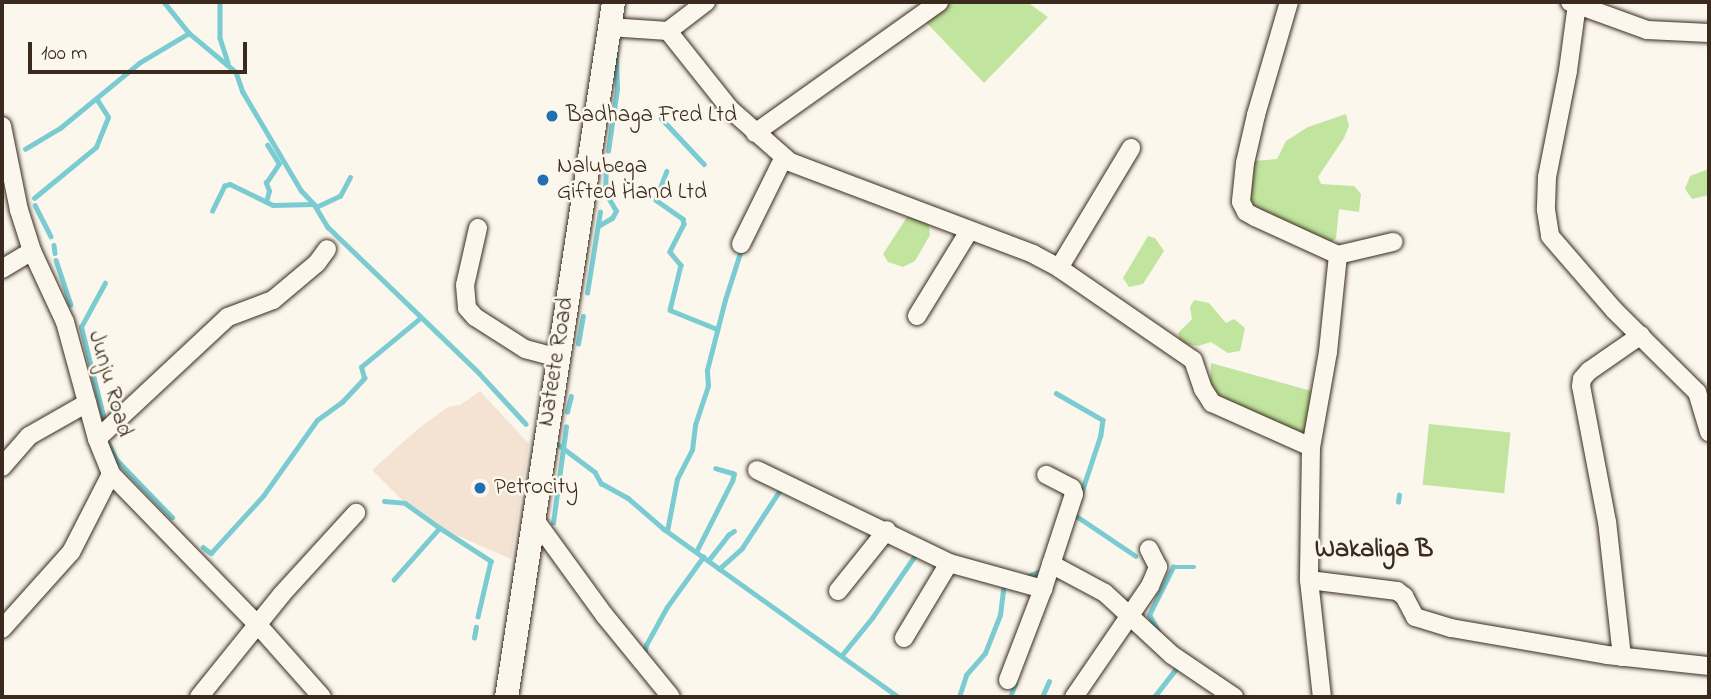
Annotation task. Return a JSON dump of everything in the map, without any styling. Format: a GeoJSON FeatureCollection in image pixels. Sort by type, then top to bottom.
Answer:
{"type":"FeatureCollection","features":[{"type":"Feature","properties":{"kind":"main road","name":"Nateete Road"},"geometry":{"type":"LineString","coordinates":[[506,697],[612,2]]}},
{"type":"Feature","properties":{"kind":"street"},"geometry":{"type":"LineString","coordinates":[[609,27],[668,32],[706,2]]}},
{"type":"Feature","properties":{"kind":"street"},"geometry":{"type":"LineString","coordinates":[[755,133],[939,2]]}},
{"type":"Feature","properties":{"kind":"street"},"geometry":{"type":"LineString","coordinates":[[1289,2],[1256,115],[1245,163],[1241,202],[1247,212],[1338,255],[1393,242]]}},
{"type":"Feature","properties":{"kind":"street"},"geometry":{"type":"LineString","coordinates":[[1709,33],[1647,30],[1573,3],[1568,71],[1547,177],[1550,236],[1614,310],[1703,388],[1709,432]]}},
{"type":"Feature","properties":{"kind":"street"},"geometry":{"type":"LineString","coordinates":[[668,32],[718,96],[784,157],[800,166],[1033,254],[1059,268],[1193,360],[1203,389],[1212,403],[1311,447]]}},
{"type":"Feature","properties":{"kind":"street","name":"Junju Road"},"geometry":{"type":"LineString","coordinates":[[2,127],[8,188],[32,251],[65,322],[97,439],[111,474],[71,552],[2,629]]}},
{"type":"Feature","properties":{"kind":"street"},"geometry":{"type":"LineString","coordinates":[[1059,268],[1131,148]]}},
{"type":"Feature","properties":{"kind":"street"},"geometry":{"type":"LineString","coordinates":[[741,244],[784,157]]}},
{"type":"Feature","properties":{"kind":"street"},"geometry":{"type":"LineString","coordinates":[[478,228],[466,285],[467,307],[475,317],[525,349],[558,358]]}},
{"type":"Feature","properties":{"kind":"street"},"geometry":{"type":"LineString","coordinates":[[917,316],[969,231]]}},
{"type":"Feature","properties":{"kind":"street"},"geometry":{"type":"LineString","coordinates":[[97,439],[228,317],[273,300],[317,263],[327,248]]}},
{"type":"Feature","properties":{"kind":"street"},"geometry":{"type":"LineString","coordinates":[[2,269],[32,251]]}},
{"type":"Feature","properties":{"kind":"street"},"geometry":{"type":"LineString","coordinates":[[1322,697],[1309,580],[1311,447],[1328,352],[1338,255]]}},
{"type":"Feature","properties":{"kind":"street"},"geometry":{"type":"LineString","coordinates":[[1622,657],[1607,522],[1581,386],[1589,371],[1642,335]]}},
{"type":"Feature","properties":{"kind":"street"},"geometry":{"type":"LineString","coordinates":[[2,467],[29,436],[87,403]]}},
{"type":"Feature","properties":{"kind":"street"},"geometry":{"type":"LineString","coordinates":[[757,470],[857,523],[887,530],[949,563],[1043,589]]}},
{"type":"Feature","properties":{"kind":"street"},"geometry":{"type":"LineString","coordinates":[[111,474],[258,625],[322,697]]}},
{"type":"Feature","properties":{"kind":"street"},"geometry":{"type":"LineString","coordinates":[[1007,680],[1043,589],[1074,494],[1072,488],[1046,475]]}},
{"type":"Feature","properties":{"kind":"street"},"geometry":{"type":"LineString","coordinates":[[199,697],[315,555],[356,513]]}},
{"type":"Feature","properties":{"kind":"street"},"geometry":{"type":"LineString","coordinates":[[533,517],[605,616],[671,697]]}},
{"type":"Feature","properties":{"kind":"street"},"geometry":{"type":"LineString","coordinates":[[838,591],[887,530]]}},
{"type":"Feature","properties":{"kind":"street"},"geometry":{"type":"LineString","coordinates":[[1074,697],[1156,575],[1158,567],[1149,549]]}},
{"type":"Feature","properties":{"kind":"street"},"geometry":{"type":"LineString","coordinates":[[904,638],[949,563]]}},
{"type":"Feature","properties":{"kind":"street"},"geometry":{"type":"LineString","coordinates":[[1051,564],[1105,593],[1172,655],[1234,697]]}},
{"type":"Feature","properties":{"kind":"street"},"geometry":{"type":"LineString","coordinates":[[1309,580],[1396,591],[1404,596],[1415,617],[1428,623],[1622,657],[1709,666]]}},
{"type":"Feature","properties":{"kind":"shaded area"},"geometry":{"type":"Polygon","coordinates":[[[480,391],[529,444],[511,559],[440,528],[405,503],[372,470],[419,428],[448,407],[460,405],[480,391]]]}},
{"type":"Feature","properties":{"kind":"green space"},"geometry":{"type":"Polygon","coordinates":[[[948,2],[1027,2],[1048,17],[984,83],[923,19],[948,2]]]}},
{"type":"Feature","properties":{"kind":"green space"},"geometry":{"type":"Polygon","coordinates":[[[1346,114],[1349,126],[1344,138],[1318,177],[1321,184],[1354,186],[1361,194],[1359,212],[1339,209],[1336,238],[1327,246],[1254,207],[1247,184],[1255,161],[1277,159],[1286,141],[1308,127],[1346,114]]]}},
{"type":"Feature","properties":{"kind":"green space"},"geometry":{"type":"Polygon","coordinates":[[[1709,169],[1709,195],[1692,199],[1685,189],[1690,176],[1709,169]]]}},
{"type":"Feature","properties":{"kind":"green space"},"geometry":{"type":"Polygon","coordinates":[[[907,217],[928,219],[930,235],[915,261],[903,267],[888,262],[883,254],[907,217]]]}},
{"type":"Feature","properties":{"kind":"green space"},"geometry":{"type":"Polygon","coordinates":[[[1148,236],[1155,238],[1164,251],[1143,284],[1129,287],[1123,278],[1148,236]]]}},
{"type":"Feature","properties":{"kind":"green space"},"geometry":{"type":"Polygon","coordinates":[[[1194,300],[1209,303],[1226,323],[1234,319],[1245,328],[1240,351],[1228,353],[1211,342],[1198,346],[1180,343],[1178,333],[1192,319],[1190,307],[1194,300]]]}},
{"type":"Feature","properties":{"kind":"green space"},"geometry":{"type":"Polygon","coordinates":[[[1211,363],[1315,392],[1307,430],[1301,432],[1219,403],[1210,385],[1211,363]]]}},
{"type":"Feature","properties":{"kind":"green space"},"geometry":{"type":"Polygon","coordinates":[[[1429,424],[1511,433],[1504,493],[1423,485],[1429,424]]]}},
{"type":"Feature","properties":{"kind":"waterway"},"geometry":{"type":"LineString","coordinates":[[164,2],[189,33],[236,72],[243,92],[301,190],[314,204],[328,227],[479,373],[526,424]]}},
{"type":"Feature","properties":{"kind":"waterway"},"geometry":{"type":"LineString","coordinates":[[220,2],[220,38],[228,63]]}},
{"type":"Feature","properties":{"kind":"waterway"},"geometry":{"type":"LineString","coordinates":[[25,149],[60,128],[139,63],[189,33]]}},
{"type":"Feature","properties":{"kind":"waterway"},"geometry":{"type":"LineString","coordinates":[[608,151],[617,89],[616,53]]}},
{"type":"Feature","properties":{"kind":"waterway"},"geometry":{"type":"LineString","coordinates":[[34,198],[96,147],[108,117],[97,100]]}},
{"type":"Feature","properties":{"kind":"waterway"},"geometry":{"type":"LineString","coordinates":[[661,118],[704,164]]}},
{"type":"Feature","properties":{"kind":"waterway"},"geometry":{"type":"LineString","coordinates":[[266,202],[269,191],[266,183],[279,164],[267,145]]}},
{"type":"Feature","properties":{"kind":"waterway"},"geometry":{"type":"LineString","coordinates":[[598,226],[612,218],[616,211],[605,193],[606,167]]}},
{"type":"Feature","properties":{"kind":"waterway"},"geometry":{"type":"LineString","coordinates":[[667,171],[656,200],[683,219],[684,224],[670,252],[681,265],[670,310],[717,329]]}},
{"type":"Feature","properties":{"kind":"waterway"},"geometry":{"type":"LineString","coordinates":[[316,207],[340,196],[350,177]]}},
{"type":"Feature","properties":{"kind":"waterway"},"geometry":{"type":"LineString","coordinates":[[212,211],[224,186],[230,184],[273,205],[313,204]]}},
{"type":"Feature","properties":{"kind":"waterway"},"geometry":{"type":"LineString","coordinates":[[35,205],[51,236]]}},
{"type":"Feature","properties":{"kind":"waterway"},"geometry":{"type":"LineString","coordinates":[[587,293],[600,212]]}},
{"type":"Feature","properties":{"kind":"waterway"},"geometry":{"type":"LineString","coordinates":[[54,245],[55,253]]}},
{"type":"Feature","properties":{"kind":"waterway"},"geometry":{"type":"LineString","coordinates":[[667,531],[677,479],[692,450],[695,425],[708,386],[707,370],[741,250]]}},
{"type":"Feature","properties":{"kind":"waterway"},"geometry":{"type":"LineString","coordinates":[[56,260],[71,305]]}},
{"type":"Feature","properties":{"kind":"waterway"},"geometry":{"type":"LineString","coordinates":[[105,283],[81,327],[105,424]]}},
{"type":"Feature","properties":{"kind":"waterway"},"geometry":{"type":"LineString","coordinates":[[578,344],[583,316]]}},
{"type":"Feature","properties":{"kind":"waterway"},"geometry":{"type":"LineString","coordinates":[[203,547],[211,553],[263,496],[317,420],[342,402],[364,378],[361,367],[419,319]]}},
{"type":"Feature","properties":{"kind":"waterway"},"geometry":{"type":"LineString","coordinates":[[1056,393],[1103,420],[1101,435],[1081,495]]}},
{"type":"Feature","properties":{"kind":"waterway"},"geometry":{"type":"LineString","coordinates":[[567,412],[571,396]]}},
{"type":"Feature","properties":{"kind":"waterway"},"geometry":{"type":"LineString","coordinates":[[553,523],[566,427]]}},
{"type":"Feature","properties":{"kind":"waterway"},"geometry":{"type":"LineString","coordinates":[[109,444],[116,459],[172,517]]}},
{"type":"Feature","properties":{"kind":"waterway"},"geometry":{"type":"LineString","coordinates":[[559,445],[595,472],[601,483],[628,498],[664,529],[899,697]]}},
{"type":"Feature","properties":{"kind":"waterway"},"geometry":{"type":"LineString","coordinates":[[696,552],[734,474],[716,469]]}},
{"type":"Feature","properties":{"kind":"waterway"},"geometry":{"type":"LineString","coordinates":[[719,569],[742,548],[782,487]]}},
{"type":"Feature","properties":{"kind":"waterway"},"geometry":{"type":"LineString","coordinates":[[1398,502],[1399,495]]}},
{"type":"Feature","properties":{"kind":"waterway"},"geometry":{"type":"LineString","coordinates":[[384,501],[405,503],[440,528],[394,580]]}},
{"type":"Feature","properties":{"kind":"waterway"},"geometry":{"type":"LineString","coordinates":[[1075,515],[1136,556]]}},
{"type":"Feature","properties":{"kind":"waterway"},"geometry":{"type":"LineString","coordinates":[[440,528],[491,561],[478,617]]}},
{"type":"Feature","properties":{"kind":"waterway"},"geometry":{"type":"LineString","coordinates":[[708,561],[734,531]]}},
{"type":"Feature","properties":{"kind":"waterway"},"geometry":{"type":"LineString","coordinates":[[644,655],[646,645],[667,607],[703,557]]}},
{"type":"Feature","properties":{"kind":"waterway"},"geometry":{"type":"LineString","coordinates":[[842,655],[872,618],[914,557]]}},
{"type":"Feature","properties":{"kind":"waterway"},"geometry":{"type":"LineString","coordinates":[[1158,631],[1149,615],[1173,567],[1194,567]]}},
{"type":"Feature","properties":{"kind":"waterway"},"geometry":{"type":"LineString","coordinates":[[1026,577],[1038,572],[1044,573]]}},
{"type":"Feature","properties":{"kind":"waterway"},"geometry":{"type":"LineString","coordinates":[[959,697],[966,675],[985,653],[1000,615],[1004,583]]}},
{"type":"Feature","properties":{"kind":"waterway"},"geometry":{"type":"LineString","coordinates":[[474,638],[476,627]]}},
{"type":"Feature","properties":{"kind":"waterway"},"geometry":{"type":"LineString","coordinates":[[1154,697],[1176,669]]}},
{"type":"Feature","properties":{"kind":"waterway"},"geometry":{"type":"LineString","coordinates":[[1042,697],[1049,681]]}},
{"type":"Feature","properties":{"kind":"waterway"},"geometry":{"type":"LineString","coordinates":[[1010,697],[1015,684]]}},
{"type":"Feature","properties":{"kind":"place","name":"Badhaga Fred Ltd"},"geometry":{"type":"Point","coordinates":[552,116]}},
{"type":"Feature","properties":{"kind":"place","name":"Nalubega Gifted Hand Ltd"},"geometry":{"type":"Point","coordinates":[543,180]}},
{"type":"Feature","properties":{"kind":"place","name":"Petrocity"},"geometry":{"type":"Point","coordinates":[480,488]}},
{"type":"Feature","properties":{"kind":"district","name":"Wakaliga B"},"geometry":{"type":"Point","coordinates":[1374,551]}}]}
